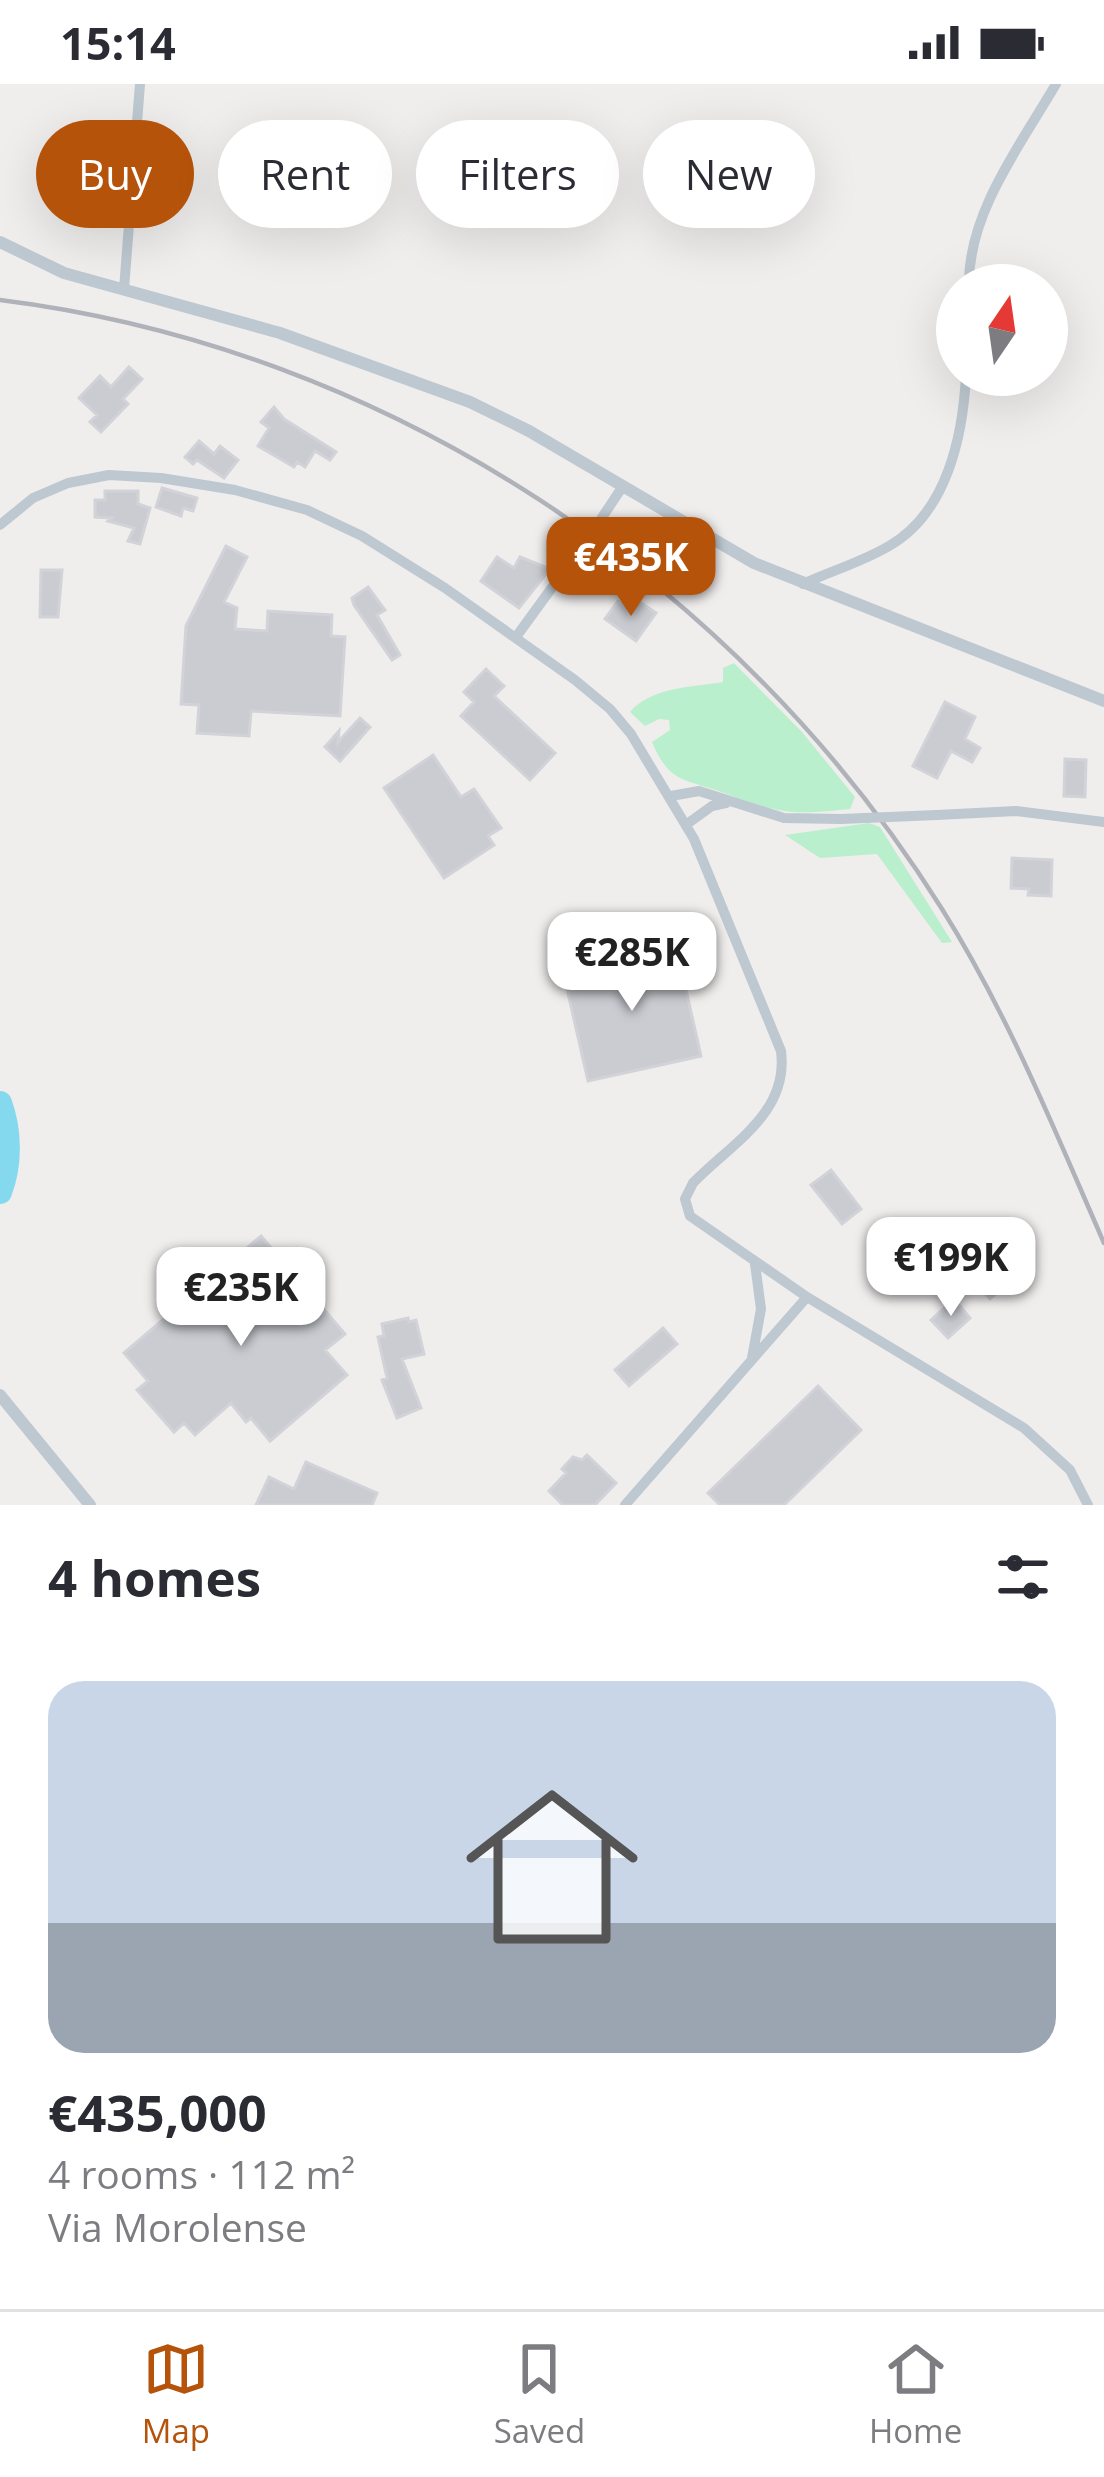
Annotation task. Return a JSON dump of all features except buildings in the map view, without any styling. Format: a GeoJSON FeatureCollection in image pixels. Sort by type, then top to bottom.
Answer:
{"type":"FeatureCollection","features":[{"type":"Feature","properties":{"kind":"street"},"geometry":{"type":"LineString","coordinates":[[124,290],[140,84]]}},
{"type":"Feature","properties":{"kind":"street"},"geometry":{"type":"LineString","coordinates":[[970,264],[978,230],[1007,169],[1057,84]]}},
{"type":"Feature","properties":{"kind":"street"},"geometry":{"type":"LineString","coordinates":[[0,242],[53,269],[297,338],[434,388],[512,422],[737,554],[1104,701]]}},
{"type":"Feature","properties":{"kind":"street"},"geometry":{"type":"LineString","coordinates":[[803,584],[890,546],[919,519],[957,447],[964,396]]}},
{"type":"Feature","properties":{"kind":"street"},"geometry":{"type":"LineString","coordinates":[[0,525],[39,495],[86,478],[148,476],[297,506],[354,532],[516,637],[610,709],[687,824],[778,1042],[783,1071],[773,1103],[693,1183],[685,1203],[694,1221],[807,1297],[1030,1432],[1070,1470],[1088,1505]]}},
{"type":"Feature","properties":{"kind":"street"},"geometry":{"type":"LineString","coordinates":[[601,519],[622,486]]}},
{"type":"Feature","properties":{"kind":"street"},"geometry":{"type":"LineString","coordinates":[[516,637],[575,556]]}},
{"type":"Feature","properties":{"kind":"street"},"geometry":{"type":"LineString","coordinates":[[671,796],[695,790],[790,819],[1023,812],[1104,823]]}},
{"type":"Feature","properties":{"kind":"street"},"geometry":{"type":"LineString","coordinates":[[687,824],[712,806],[728,802]]}},
{"type":"Feature","properties":{"kind":"street"},"geometry":{"type":"LineString","coordinates":[[751,1361],[761,1309],[754,1263]]}},
{"type":"Feature","properties":{"kind":"street"},"geometry":{"type":"LineString","coordinates":[[625,1505],[807,1297]]}},
{"type":"Feature","properties":{"kind":"street"},"geometry":{"type":"LineString","coordinates":[[0,1395],[90,1505]]}},
{"type":"Feature","properties":{"kind":"green space"},"geometry":{"type":"Polygon","coordinates":[[[734,663],[802,732],[855,797],[850,809],[774,809],[691,783],[666,767],[652,742],[670,730],[669,720],[645,726],[630,712],[661,693],[723,682],[723,668],[734,663]]]}},
{"type":"Feature","properties":{"kind":"green space"},"geometry":{"type":"Polygon","coordinates":[[[869,823],[880,827],[952,942],[942,943],[877,854],[820,858],[785,835],[869,823]]]}},
{"type":"Feature","properties":{"kind":"waterway"},"geometry":{"type":"LineString","coordinates":[[0,1103],[8,1147],[0,1192]]}},
{"type":"Feature","properties":{"kind":"tunnel"},"geometry":{"type":"LineString","coordinates":[[575,556],[601,519]]}},
{"type":"Feature","properties":{"kind":"railway"},"geometry":{"type":"LineString","coordinates":[[0,300],[143,326],[281,369],[413,427],[538,499],[655,584],[762,682],[858,790],[942,909],[1009,1031],[1104,1243]]}}]}
